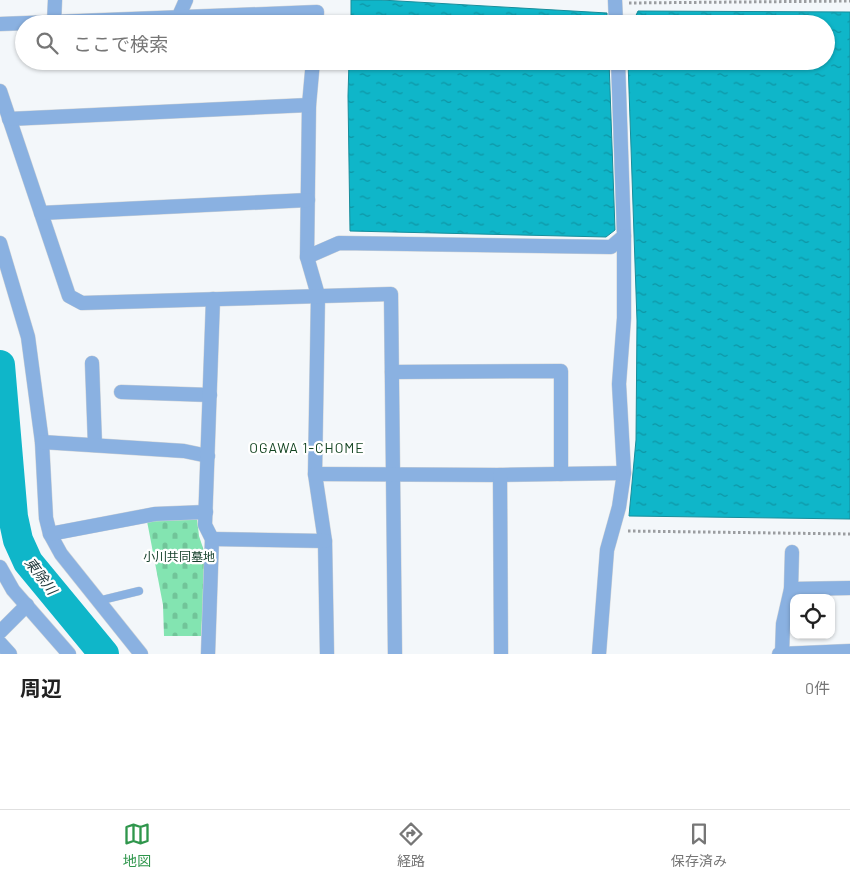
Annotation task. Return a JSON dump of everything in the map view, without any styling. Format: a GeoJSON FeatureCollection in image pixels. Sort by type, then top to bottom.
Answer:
{"type":"FeatureCollection","features":[{"type":"Feature","properties":{"kind":"street"},"geometry":{"type":"LineString","coordinates":[[54,15],[55,0]]}},
{"type":"Feature","properties":{"kind":"street"},"geometry":{"type":"LineString","coordinates":[[179,15],[186,0]]}},
{"type":"Feature","properties":{"kind":"street"},"geometry":{"type":"LineString","coordinates":[[615,2],[616,15]]}},
{"type":"Feature","properties":{"kind":"street"},"geometry":{"type":"LineString","coordinates":[[247,15],[316,12],[316,15]]}},
{"type":"Feature","properties":{"kind":"street"},"geometry":{"type":"LineString","coordinates":[[0,24],[15,23]]}},
{"type":"Feature","properties":{"kind":"street"},"geometry":{"type":"LineString","coordinates":[[312,70],[309,105],[307,257],[318,295],[315,474],[325,541],[327,654]]}},
{"type":"Feature","properties":{"kind":"street"},"geometry":{"type":"LineString","coordinates":[[599,654],[607,550],[619,507],[624,473],[619,384],[624,318],[624,236],[618,70]]}},
{"type":"Feature","properties":{"kind":"street"},"geometry":{"type":"LineString","coordinates":[[0,91],[69,296],[82,303],[391,294],[395,654]]}},
{"type":"Feature","properties":{"kind":"street"},"geometry":{"type":"LineString","coordinates":[[9,119],[309,105]]}},
{"type":"Feature","properties":{"kind":"street"},"geometry":{"type":"LineString","coordinates":[[41,213],[308,200]]}},
{"type":"Feature","properties":{"kind":"street"},"geometry":{"type":"LineString","coordinates":[[307,257],[339,243],[611,247],[624,236]]}},
{"type":"Feature","properties":{"kind":"street"},"geometry":{"type":"LineString","coordinates":[[0,243],[28,337],[42,442],[46,518],[50,534],[61,554],[141,654]]}},
{"type":"Feature","properties":{"kind":"street"},"geometry":{"type":"LineString","coordinates":[[208,654],[212,539],[205,525],[213,298]]}},
{"type":"Feature","properties":{"kind":"street"},"geometry":{"type":"LineString","coordinates":[[92,362],[95,446]]}},
{"type":"Feature","properties":{"kind":"street"},"geometry":{"type":"LineString","coordinates":[[392,372],[561,371],[561,474]]}},
{"type":"Feature","properties":{"kind":"street"},"geometry":{"type":"LineString","coordinates":[[121,392],[210,395]]}},
{"type":"Feature","properties":{"kind":"street"},"geometry":{"type":"LineString","coordinates":[[42,442],[184,451],[208,456]]}},
{"type":"Feature","properties":{"kind":"street"},"geometry":{"type":"LineString","coordinates":[[315,474],[500,475],[624,473]]}},
{"type":"Feature","properties":{"kind":"street"},"geometry":{"type":"LineString","coordinates":[[500,475],[501,654]]}},
{"type":"Feature","properties":{"kind":"street"},"geometry":{"type":"LineString","coordinates":[[50,534],[155,514],[206,512]]}},
{"type":"Feature","properties":{"kind":"street"},"geometry":{"type":"LineString","coordinates":[[212,539],[325,541]]}},
{"type":"Feature","properties":{"kind":"street"},"geometry":{"type":"LineString","coordinates":[[792,552],[791,589],[782,624],[781,654],[850,651]]}},
{"type":"Feature","properties":{"kind":"street"},"geometry":{"type":"LineString","coordinates":[[0,567],[14,590],[68,654]]}},
{"type":"Feature","properties":{"kind":"street"},"geometry":{"type":"LineString","coordinates":[[791,589],[850,588]]}},
{"type":"Feature","properties":{"kind":"street"},"geometry":{"type":"LineString","coordinates":[[0,632],[26,605]]}},
{"type":"Feature","properties":{"kind":"street"},"geometry":{"type":"LineString","coordinates":[[0,643],[10,654]]}},
{"type":"Feature","properties":{"kind":"lane"},"geometry":{"type":"LineString","coordinates":[[98,601],[139,591]]}},
{"type":"Feature","properties":{"kind":"path"},"geometry":{"type":"LineString","coordinates":[[615,2],[850,2]]}},
{"type":"Feature","properties":{"kind":"path"},"geometry":{"type":"LineString","coordinates":[[612,531],[850,534]]}},
{"type":"Feature","properties":{"kind":"green space","name":"小川共同墓地"},"geometry":{"type":"Polygon","coordinates":[[[197,518],[199,536],[206,557],[201,636],[164,636],[163,605],[147,521],[197,518]]]}},
{"type":"Feature","properties":{"kind":"water"},"geometry":{"type":"Polygon","coordinates":[[[351,0],[381,0],[607,13],[607,15],[351,15],[351,0]]]}},
{"type":"Feature","properties":{"kind":"water"},"geometry":{"type":"Polygon","coordinates":[[[638,11],[850,12],[850,519],[629,516],[636,440],[637,321],[628,70],[835,70],[835,15],[636,15],[638,11]]]}},
{"type":"Feature","properties":{"kind":"water"},"geometry":{"type":"Polygon","coordinates":[[[349,70],[609,70],[615,230],[606,237],[350,231],[349,70]]]}},
{"type":"Feature","properties":{"kind":"waterway","name":"東除川"},"geometry":{"type":"LineString","coordinates":[[0,365],[13,517],[18,540],[28,562],[104,654]]}},
{"type":"Feature","properties":{"kind":"district","name":"OGAWA 1-CHOME"},"geometry":{"type":"Point","coordinates":[307,448]}}]}
